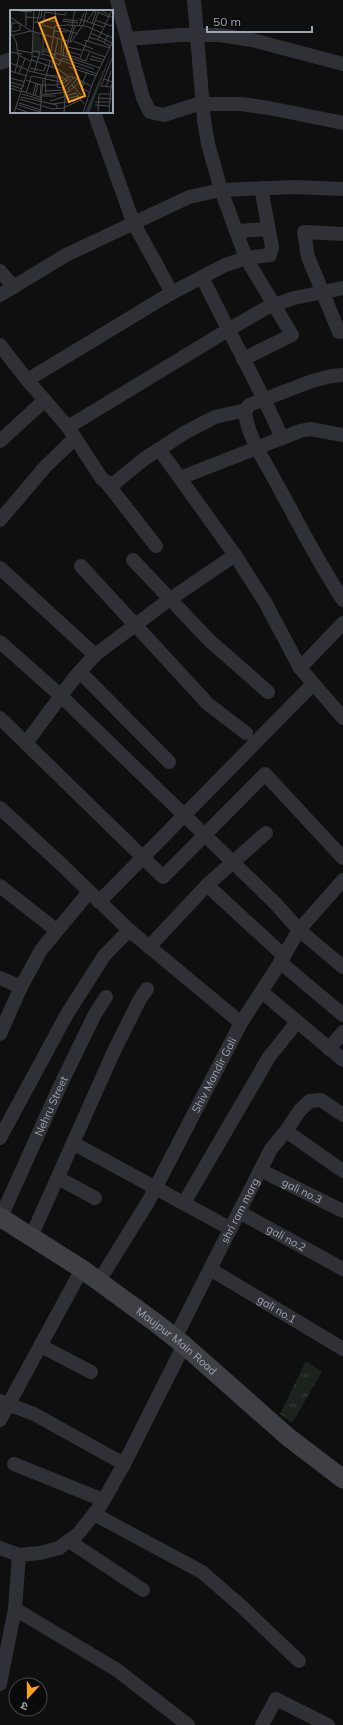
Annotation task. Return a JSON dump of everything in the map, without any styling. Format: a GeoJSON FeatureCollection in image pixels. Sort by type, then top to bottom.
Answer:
{"type":"FeatureCollection","features":[{"type":"Feature","properties":{"kind":"street"},"geometry":{"type":"LineString","coordinates":[[117,0],[117,19],[128,39],[143,98],[150,112],[164,115],[202,104],[241,104],[343,123]]}},
{"type":"Feature","properties":{"kind":"street"},"geometry":{"type":"LineString","coordinates":[[194,0],[202,104],[208,144],[221,190],[246,258],[292,335],[243,359]]}},
{"type":"Feature","properties":{"kind":"street"},"geometry":{"type":"LineString","coordinates":[[128,39],[180,35],[219,35],[252,40],[343,64]]}},
{"type":"Feature","properties":{"kind":"street"},"geometry":{"type":"LineString","coordinates":[[0,63],[10,59]]}},
{"type":"Feature","properties":{"kind":"street"},"geometry":{"type":"LineString","coordinates":[[94,113],[133,222],[172,293]]}},
{"type":"Feature","properties":{"kind":"street"},"geometry":{"type":"LineString","coordinates":[[0,295],[66,254],[189,197],[221,190],[295,187],[343,189]]}},
{"type":"Feature","properties":{"kind":"street"},"geometry":{"type":"LineString","coordinates":[[28,381],[172,293],[225,265],[246,258],[270,255],[272,247],[261,188]]}},
{"type":"Feature","properties":{"kind":"street"},"geometry":{"type":"LineString","coordinates":[[237,231],[268,229]]}},
{"type":"Feature","properties":{"kind":"street"},"geometry":{"type":"LineString","coordinates":[[343,234],[304,232],[308,257],[321,292],[339,332],[343,331]]}},
{"type":"Feature","properties":{"kind":"street"},"geometry":{"type":"LineString","coordinates":[[0,271],[14,286]]}},
{"type":"Feature","properties":{"kind":"street"},"geometry":{"type":"LineString","coordinates":[[202,277],[243,359],[265,398],[282,438]]}},
{"type":"Feature","properties":{"kind":"street"},"geometry":{"type":"LineString","coordinates":[[0,520],[72,433],[228,330],[274,305],[294,298],[343,288]]}},
{"type":"Feature","properties":{"kind":"street"},"geometry":{"type":"LineString","coordinates":[[1,347],[72,433],[106,482],[156,546]]}},
{"type":"Feature","properties":{"kind":"street"},"geometry":{"type":"LineString","coordinates":[[343,375],[331,376],[312,381],[249,405],[246,410],[247,421],[258,447],[339,585],[343,600]]}},
{"type":"Feature","properties":{"kind":"street"},"geometry":{"type":"LineString","coordinates":[[0,441],[45,400]]}},
{"type":"Feature","properties":{"kind":"street"},"geometry":{"type":"LineString","coordinates":[[106,482],[113,484],[144,459],[186,432],[215,416],[246,410]]}},
{"type":"Feature","properties":{"kind":"street"},"geometry":{"type":"LineString","coordinates":[[180,478],[258,447],[310,429],[343,435]]}},
{"type":"Feature","properties":{"kind":"street"},"geometry":{"type":"LineString","coordinates":[[159,449],[235,555],[266,602],[300,668],[343,718]]}},
{"type":"Feature","properties":{"kind":"street"},"geometry":{"type":"LineString","coordinates":[[26,743],[61,696],[95,655],[170,599],[235,555]]}},
{"type":"Feature","properties":{"kind":"street"},"geometry":{"type":"LineString","coordinates":[[133,560],[209,640],[268,692]]}},
{"type":"Feature","properties":{"kind":"street"},"geometry":{"type":"LineString","coordinates":[[81,566],[208,704],[246,733]]}},
{"type":"Feature","properties":{"kind":"street"},"geometry":{"type":"LineString","coordinates":[[0,568],[95,655]]}},
{"type":"Feature","properties":{"kind":"street"},"geometry":{"type":"LineString","coordinates":[[300,668],[340,632]]}},
{"type":"Feature","properties":{"kind":"street"},"geometry":{"type":"LineString","coordinates":[[0,642],[61,696],[233,862],[275,903],[298,930],[343,967]]}},
{"type":"Feature","properties":{"kind":"street"},"geometry":{"type":"LineString","coordinates":[[80,672],[169,762]]}},
{"type":"Feature","properties":{"kind":"street"},"geometry":{"type":"LineString","coordinates":[[99,902],[183,814],[313,684]]}},
{"type":"Feature","properties":{"kind":"street"},"geometry":{"type":"LineString","coordinates":[[0,718],[163,877],[265,774],[343,858]]}},
{"type":"Feature","properties":{"kind":"street"},"geometry":{"type":"LineString","coordinates":[[0,808],[61,864],[129,930],[241,1023]]}},
{"type":"Feature","properties":{"kind":"street"},"geometry":{"type":"LineString","coordinates":[[149,947],[207,884],[266,832]]}},
{"type":"Feature","properties":{"kind":"street","name":"Shiv Mandir Gali"},"geometry":{"type":"LineString","coordinates":[[99,1281],[156,1187],[241,1023],[262,992],[298,930],[343,880]]}},
{"type":"Feature","properties":{"kind":"street"},"geometry":{"type":"LineString","coordinates":[[207,884],[282,959],[343,1015]]}},
{"type":"Feature","properties":{"kind":"street"},"geometry":{"type":"LineString","coordinates":[[0,886],[56,930]]}},
{"type":"Feature","properties":{"kind":"street"},"geometry":{"type":"LineString","coordinates":[[0,1034],[21,987],[42,950],[56,930],[89,892]]}},
{"type":"Feature","properties":{"kind":"street"},"geometry":{"type":"LineString","coordinates":[[0,1138],[67,1014],[104,956],[129,930]]}},
{"type":"Feature","properties":{"kind":"street"},"geometry":{"type":"LineString","coordinates":[[0,978],[21,987]]}},
{"type":"Feature","properties":{"kind":"street"},"geometry":{"type":"LineString","coordinates":[[31,1237],[114,1050],[140,999],[147,989]]}},
{"type":"Feature","properties":{"kind":"street"},"geometry":{"type":"LineString","coordinates":[[262,992],[343,1060]]}},
{"type":"Feature","properties":{"kind":"street","name":"Nehru Street"},"geometry":{"type":"LineString","coordinates":[[0,1218],[60,1086],[95,1014],[106,997]]}},
{"type":"Feature","properties":{"kind":"street"},"geometry":{"type":"LineString","coordinates":[[184,1203],[269,1057],[297,1022]]}},
{"type":"Feature","properties":{"kind":"street"},"geometry":{"type":"LineString","coordinates":[[329,1049],[343,1032]]}},
{"type":"Feature","properties":{"kind":"street","name":"shri ram marg"},"geometry":{"type":"LineString","coordinates":[[19,1555],[40,1553],[59,1548],[78,1534],[103,1500],[124,1464],[180,1342],[210,1269],[271,1149],[286,1132],[300,1110],[310,1101],[320,1100],[343,1115]]}},
{"type":"Feature","properties":{"kind":"street"},"geometry":{"type":"LineString","coordinates":[[286,1132],[343,1171]]}},
{"type":"Feature","properties":{"kind":"street"},"geometry":{"type":"LineString","coordinates":[[74,1143],[231,1229]]}},
{"type":"Feature","properties":{"kind":"street","name":"gali no.3"},"geometry":{"type":"LineString","coordinates":[[260,1170],[343,1212]]}},
{"type":"Feature","properties":{"kind":"street"},"geometry":{"type":"LineString","coordinates":[[58,1178],[94,1198]]}},
{"type":"Feature","properties":{"kind":"street","name":"gali no.2"},"geometry":{"type":"LineString","coordinates":[[239,1212],[338,1267]]}},
{"type":"Feature","properties":{"kind":"street","name":"Maujpur Main Road"},"geometry":{"type":"LineString","coordinates":[[0,1218],[82,1269],[180,1342],[288,1437],[343,1479]]}},
{"type":"Feature","properties":{"kind":"street"},"geometry":{"type":"LineString","coordinates":[[0,1420],[4,1403],[40,1346],[82,1269]]}},
{"type":"Feature","properties":{"kind":"street","name":"gali no.1"},"geometry":{"type":"LineString","coordinates":[[210,1269],[343,1349]]}},
{"type":"Feature","properties":{"kind":"street"},"geometry":{"type":"LineString","coordinates":[[40,1346],[91,1372]]}},
{"type":"Feature","properties":{"kind":"street"},"geometry":{"type":"LineString","coordinates":[[4,1403],[34,1414],[124,1464]]}},
{"type":"Feature","properties":{"kind":"street"},"geometry":{"type":"LineString","coordinates":[[14,1464],[103,1500]]}},
{"type":"Feature","properties":{"kind":"street"},"geometry":{"type":"LineString","coordinates":[[94,1514],[202,1572],[240,1605],[299,1661]]}},
{"type":"Feature","properties":{"kind":"street"},"geometry":{"type":"LineString","coordinates":[[69,1541],[143,1590]]}},
{"type":"Feature","properties":{"kind":"street"},"geometry":{"type":"LineString","coordinates":[[0,1548],[19,1555],[15,1609],[1,1678]]}},
{"type":"Feature","properties":{"kind":"street"},"geometry":{"type":"LineString","coordinates":[[15,1609],[117,1670],[188,1725]]}},
{"type":"Feature","properties":{"kind":"street"},"geometry":{"type":"LineString","coordinates":[[262,1725],[276,1699],[324,1724]]}},
{"type":"Feature","properties":{"kind":"green space"},"geometry":{"type":"Polygon","coordinates":[[[306,1361],[322,1372],[292,1423],[280,1414],[306,1361]]]}}]}
